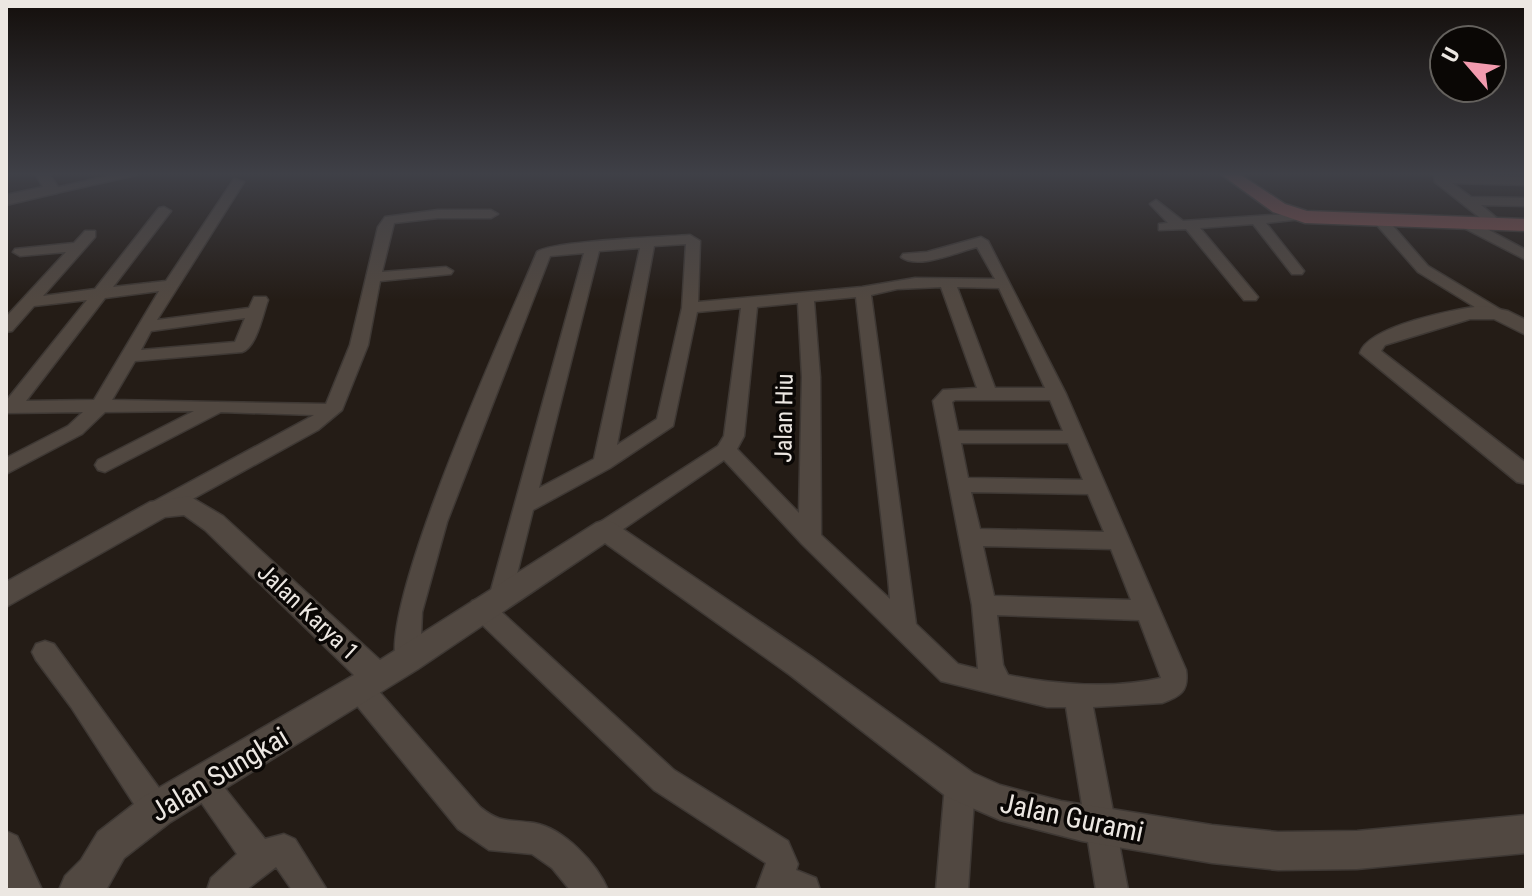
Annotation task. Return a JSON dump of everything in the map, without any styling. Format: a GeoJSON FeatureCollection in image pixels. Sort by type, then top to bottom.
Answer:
{"type":"FeatureCollection","features":[{"type":"Feature","properties":{"kind":"main road"},"geometry":{"type":"LineString","coordinates":[[1311,217],[1526,225]]}},
{"type":"Feature","properties":{"kind":"street"},"geometry":{"type":"LineString","coordinates":[[9,408],[160,217]]}},
{"type":"Feature","properties":{"kind":"street"},"geometry":{"type":"LineString","coordinates":[[6,467],[75,430],[99,407],[145,327],[216,217]]}},
{"type":"Feature","properties":{"kind":"street"},"geometry":{"type":"LineString","coordinates":[[6,596],[311,426],[333,410],[359,345],[385,227],[390,220],[410,217]]}},
{"type":"Feature","properties":{"kind":"street"},"geometry":{"type":"LineString","coordinates":[[1173,217],[1250,297]]}},
{"type":"Feature","properties":{"kind":"street"},"geometry":{"type":"LineString","coordinates":[[1164,227],[1289,217]]}},
{"type":"Feature","properties":{"kind":"street"},"geometry":{"type":"LineString","coordinates":[[1487,217],[1498,225]]}},
{"type":"Feature","properties":{"kind":"street"},"geometry":{"type":"LineString","coordinates":[[1257,220],[1297,271]]}},
{"type":"Feature","properties":{"kind":"street"},"geometry":{"type":"LineString","coordinates":[[1381,221],[1423,269],[1526,329]]}},
{"type":"Feature","properties":{"kind":"street"},"geometry":{"type":"LineString","coordinates":[[1467,224],[1526,256]]}},
{"type":"Feature","properties":{"kind":"street"},"geometry":{"type":"LineString","coordinates":[[6,327],[90,234]]}},
{"type":"Feature","properties":{"kind":"street"},"geometry":{"type":"LineString","coordinates":[[381,675],[410,612],[436,522],[540,258],[550,249],[681,239],[693,241],[690,308],[666,422],[603,463],[523,506]]}},
{"type":"Feature","properties":{"kind":"street"},"geometry":{"type":"LineString","coordinates":[[726,450],[810,538],[950,673],[1047,695],[1162,691],[1175,684],[1173,670],[1057,394],[991,258],[987,239],[928,256]]}},
{"type":"Feature","properties":{"kind":"street"},"geometry":{"type":"LineString","coordinates":[[603,463],[648,241]]}},
{"type":"Feature","properties":{"kind":"street"},"geometry":{"type":"LineString","coordinates":[[490,603],[523,506],[593,246]]}},
{"type":"Feature","properties":{"kind":"street"},"geometry":{"type":"LineString","coordinates":[[20,252],[78,247]]}},
{"type":"Feature","properties":{"kind":"street"},"geometry":{"type":"LineString","coordinates":[[908,257],[991,258]]}},
{"type":"Feature","properties":{"kind":"street"},"geometry":{"type":"LineString","coordinates":[[373,277],[446,271]]}},
{"type":"Feature","properties":{"kind":"street"},"geometry":{"type":"LineString","coordinates":[[690,308],[863,292],[875,288],[1005,284]]}},
{"type":"Feature","properties":{"kind":"street"},"geometry":{"type":"LineString","coordinates":[[28,302],[172,285]]}},
{"type":"Feature","properties":{"kind":"street"},"geometry":{"type":"LineString","coordinates":[[948,285],[988,394]]}},
{"type":"Feature","properties":{"kind":"street"},"geometry":{"type":"LineString","coordinates":[[863,292],[900,576],[904,630]]}},
{"type":"Feature","properties":{"kind":"street","name":"Jalan Hiu"},"geometry":{"type":"LineString","coordinates":[[806,298],[811,377],[810,538]]}},
{"type":"Feature","properties":{"kind":"street"},"geometry":{"type":"LineString","coordinates":[[381,675],[726,450],[734,436],[750,302]]}},
{"type":"Feature","properties":{"kind":"street"},"geometry":{"type":"LineString","coordinates":[[128,356],[242,347],[258,306],[145,327]]}},
{"type":"Feature","properties":{"kind":"street"},"geometry":{"type":"LineString","coordinates":[[1497,314],[1480,312],[1454,317],[1378,341],[1370,353],[1526,476]]}},
{"type":"Feature","properties":{"kind":"street"},"geometry":{"type":"LineString","coordinates":[[999,685],[990,665],[984,605],[942,401],[950,394],[1057,394]]}},
{"type":"Feature","properties":{"kind":"street"},"geometry":{"type":"LineString","coordinates":[[9,408],[217,406],[333,410]]}},
{"type":"Feature","properties":{"kind":"street"},"geometry":{"type":"LineString","coordinates":[[105,465],[217,406]]}},
{"type":"Feature","properties":{"kind":"street"},"geometry":{"type":"LineString","coordinates":[[949,437],[1075,437]]}},
{"type":"Feature","properties":{"kind":"street"},"geometry":{"type":"LineString","coordinates":[[959,485],[1096,487]]}},
{"type":"Feature","properties":{"kind":"street","name":"Jalan Karya 1"},"geometry":{"type":"LineString","coordinates":[[159,508],[189,505],[198,510],[381,675]]}},
{"type":"Feature","properties":{"kind":"street","name":"Jalan Gurami"},"geometry":{"type":"LineString","coordinates":[[605,530],[801,666],[960,785],[1002,804],[1056,819],[1103,827],[1200,842],[1299,852],[1420,845],[1526,834]]}},
{"type":"Feature","properties":{"kind":"street"},"geometry":{"type":"LineString","coordinates":[[971,537],[1119,541]]}},
{"type":"Feature","properties":{"kind":"street"},"geometry":{"type":"LineString","coordinates":[[490,603],[664,780],[777,852],[785,886]]}},
{"type":"Feature","properties":{"kind":"street"},"geometry":{"type":"LineString","coordinates":[[984,605],[1148,610]]}},
{"type":"Feature","properties":{"kind":"street"},"geometry":{"type":"LineString","coordinates":[[45,652],[81,699],[156,810]]}},
{"type":"Feature","properties":{"kind":"street"},"geometry":{"type":"LineString","coordinates":[[381,675],[469,818],[489,834],[537,839],[563,857],[592,890]]}},
{"type":"Feature","properties":{"kind":"street","name":"Jalan Sungkai"},"geometry":{"type":"LineString","coordinates":[[95,885],[111,845],[156,810],[381,675]]}},
{"type":"Feature","properties":{"kind":"street"},"geometry":{"type":"LineString","coordinates":[[1077,696],[1112,890]]}},
{"type":"Feature","properties":{"kind":"street"},"geometry":{"type":"LineString","coordinates":[[202,782],[259,857]]}},
{"type":"Feature","properties":{"kind":"street"},"geometry":{"type":"LineString","coordinates":[[952,890],[960,785]]}},
{"type":"Feature","properties":{"kind":"street"},"geometry":{"type":"LineString","coordinates":[[6,847],[26,890]]}},
{"type":"Feature","properties":{"kind":"street"},"geometry":{"type":"LineString","coordinates":[[223,890],[271,850],[284,850],[311,890]]}}]}
